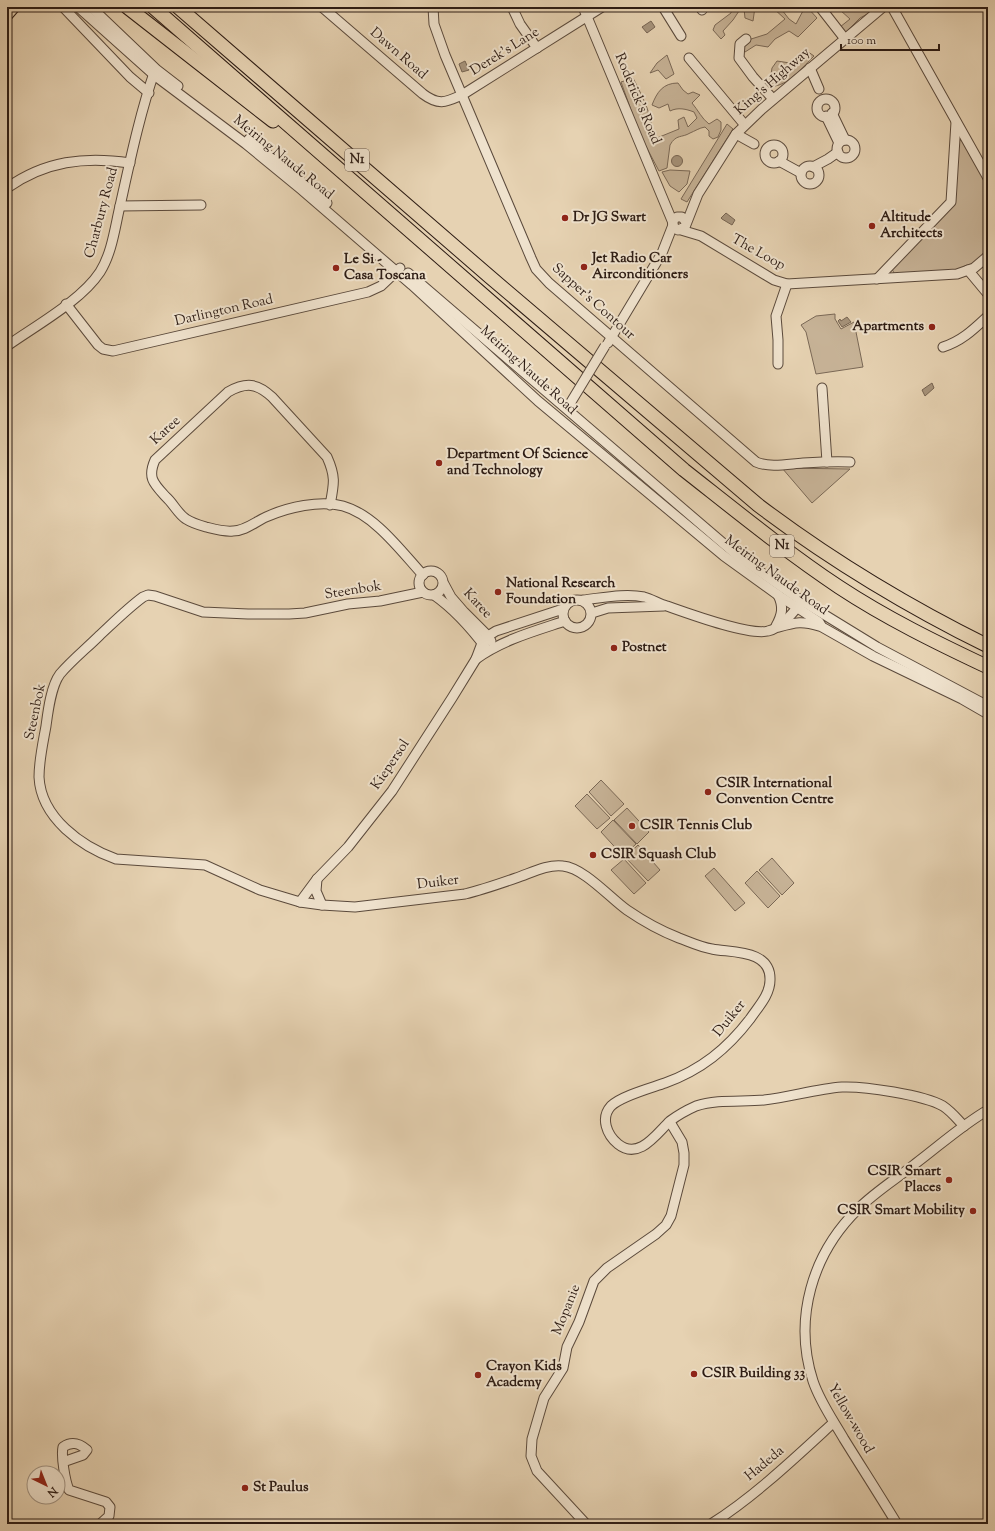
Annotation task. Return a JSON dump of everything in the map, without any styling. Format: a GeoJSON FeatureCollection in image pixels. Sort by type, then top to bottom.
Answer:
{"type":"FeatureCollection","features":[{"type":"Feature","properties":{"kind":"highway"},"geometry":{"type":"LineString","coordinates":[[127,7],[395,218]]}},
{"type":"Feature","properties":{"kind":"highway","name":"N1"},"geometry":{"type":"LineString","coordinates":[[153,7],[684,470],[763,532],[840,587],[934,641],[988,667]]}},
{"type":"Feature","properties":{"kind":"highway","name":"N1"},"geometry":{"type":"LineString","coordinates":[[178,7],[223,44],[502,287],[758,505],[797,534],[859,575],[922,613],[988,646]]}},
{"type":"Feature","properties":{"kind":"highway"},"geometry":{"type":"LineString","coordinates":[[184,7],[223,44]]}},
{"type":"Feature","properties":{"kind":"main road"},"geometry":{"type":"LineString","coordinates":[[7,14],[14,7]]}},
{"type":"Feature","properties":{"kind":"street"},"geometry":{"type":"LineString","coordinates":[[63,7],[130,77],[149,92]]}},
{"type":"Feature","properties":{"kind":"street","name":"Meiring Naude Road"},"geometry":{"type":"LineString","coordinates":[[78,7],[155,72],[246,144],[568,406],[738,556],[800,605],[819,622],[822,627],[873,656],[962,699],[988,714]]}},
{"type":"Feature","properties":{"kind":"street","name":"Meiring Naude Road"},"geometry":{"type":"LineString","coordinates":[[91,7],[155,72]]}},
{"type":"Feature","properties":{"kind":"street","name":"Dawn Road"},"geometry":{"type":"LineString","coordinates":[[322,7],[430,99],[436,102],[445,102],[462,95]]}},
{"type":"Feature","properties":{"kind":"street","name":"Sapper's Contour"},"geometry":{"type":"LineString","coordinates":[[433,7],[434,24],[438,37],[536,269],[549,283],[611,338],[756,462],[773,465],[850,462]]}},
{"type":"Feature","properties":{"kind":"street"},"geometry":{"type":"LineString","coordinates":[[512,7],[520,24],[537,48]]}},
{"type":"Feature","properties":{"kind":"street","name":"Roderick's Road"},"geometry":{"type":"LineString","coordinates":[[583,7],[665,202],[679,223]]}},
{"type":"Feature","properties":{"kind":"street","name":"Derek's Lane"},"geometry":{"type":"LineString","coordinates":[[462,95],[602,7]]}},
{"type":"Feature","properties":{"kind":"street"},"geometry":{"type":"LineString","coordinates":[[663,7],[681,36]]}},
{"type":"Feature","properties":{"kind":"street"},"geometry":{"type":"LineString","coordinates":[[820,7],[845,39]]}},
{"type":"Feature","properties":{"kind":"street","name":"King's Highway"},"geometry":{"type":"LineString","coordinates":[[560,419],[611,338],[679,223],[736,134],[744,124],[883,7]]}},
{"type":"Feature","properties":{"kind":"street"},"geometry":{"type":"LineString","coordinates":[[892,7],[988,178]]}},
{"type":"Feature","properties":{"kind":"street"},"geometry":{"type":"LineString","coordinates":[[746,40],[740,44],[739,58],[753,77],[773,99]]}},
{"type":"Feature","properties":{"kind":"street"},"geometry":{"type":"LineString","coordinates":[[689,58],[744,124]]}},
{"type":"Feature","properties":{"kind":"street"},"geometry":{"type":"LineString","coordinates":[[810,68],[821,93],[833,103],[835,108],[829,115],[821,115],[818,110],[821,93]]}},
{"type":"Feature","properties":{"kind":"street","name":"Charbury Road"},"geometry":{"type":"LineString","coordinates":[[7,346],[89,286],[104,264],[111,244],[130,163],[155,72]]}},
{"type":"Feature","properties":{"kind":"street"},"geometry":{"type":"LineString","coordinates":[[816,169],[841,148],[829,115]]}},
{"type":"Feature","properties":{"kind":"street"},"geometry":{"type":"LineString","coordinates":[[877,279],[951,202],[956,120]]}},
{"type":"Feature","properties":{"kind":"street"},"geometry":{"type":"LineString","coordinates":[[736,134],[766,151]]}},
{"type":"Feature","properties":{"kind":"street"},"geometry":{"type":"LineString","coordinates":[[772,146],[777,146],[781,150],[781,159],[772,163],[768,161],[765,156],[766,151],[772,146]]}},
{"type":"Feature","properties":{"kind":"street"},"geometry":{"type":"LineString","coordinates":[[781,159],[802,171]]}},
{"type":"Feature","properties":{"kind":"street"},"geometry":{"type":"LineString","coordinates":[[7,188],[29,174],[72,161],[115,160],[130,163]]}},
{"type":"Feature","properties":{"kind":"street"},"geometry":{"type":"LineString","coordinates":[[802,171],[808,167],[816,169]]}},
{"type":"Feature","properties":{"kind":"street"},"geometry":{"type":"LineString","coordinates":[[802,171],[803,181],[811,184],[818,179],[816,169]]}},
{"type":"Feature","properties":{"kind":"street"},"geometry":{"type":"LineString","coordinates":[[120,206],[201,205]]}},
{"type":"Feature","properties":{"kind":"street","name":"The Loop"},"geometry":{"type":"LineString","coordinates":[[679,223],[771,279],[788,284],[952,274],[968,270],[981,263],[988,256]]}},
{"type":"Feature","properties":{"kind":"street","name":"Meiring Naude Road"},"geometry":{"type":"LineString","coordinates":[[399,269],[560,419],[724,556],[778,595],[800,605],[988,706]]}},
{"type":"Feature","properties":{"kind":"street","name":"Darlington Road"},"geometry":{"type":"LineString","coordinates":[[66,304],[98,346],[103,349],[113,351],[368,292],[381,286],[399,269]]}},
{"type":"Feature","properties":{"kind":"street"},"geometry":{"type":"LineString","coordinates":[[968,270],[988,294]]}},
{"type":"Feature","properties":{"kind":"street"},"geometry":{"type":"LineString","coordinates":[[778,364],[776,316],[788,284]]}},
{"type":"Feature","properties":{"kind":"street"},"geometry":{"type":"LineString","coordinates":[[943,347],[953,344],[966,337],[988,316]]}},
{"type":"Feature","properties":{"kind":"street","name":"Karee"},"geometry":{"type":"LineString","coordinates":[[330,505],[335,480],[333,468],[328,456],[265,390],[250,385],[239,386],[228,392],[155,460],[152,468],[152,481],[185,519],[191,522],[214,529],[233,532],[249,527],[266,517],[296,506],[314,504],[343,506],[368,519],[382,530],[423,575]]}},
{"type":"Feature","properties":{"kind":"street"},"geometry":{"type":"LineString","coordinates":[[822,388],[827,462]]}},
{"type":"Feature","properties":{"kind":"street"},"geometry":{"type":"LineString","coordinates":[[430,571],[438,573],[444,584],[440,591],[434,595],[428,595],[421,588],[423,575],[430,571]]}},
{"type":"Feature","properties":{"kind":"street","name":"Karee"},"geometry":{"type":"LineString","coordinates":[[444,584],[455,602],[488,644]]}},
{"type":"Feature","properties":{"kind":"street","name":"Steenbok"},"geometry":{"type":"LineString","coordinates":[[300,902],[260,890],[205,865],[116,859],[103,855],[81,843],[55,818],[46,802],[39,779],[39,766],[48,710],[55,683],[60,674],[84,650],[139,599],[148,595],[203,612],[248,614],[305,613],[348,604],[380,601],[404,596],[421,588]]}},
{"type":"Feature","properties":{"kind":"street","name":"Karee"},"geometry":{"type":"LineString","coordinates":[[434,595],[446,604],[488,644]]}},
{"type":"Feature","properties":{"kind":"street"},"geometry":{"type":"LineString","coordinates":[[774,629],[782,610],[781,601],[778,595]]}},
{"type":"Feature","properties":{"kind":"street"},"geometry":{"type":"LineString","coordinates":[[583,600],[589,605],[592,613],[591,619],[582,628],[572,627],[565,621],[563,615],[564,609],[569,602],[577,599],[583,600],[622,596],[644,597],[667,606],[751,632],[765,632],[798,622],[810,623],[822,627]]}},
{"type":"Feature","properties":{"kind":"street"},"geometry":{"type":"LineString","coordinates":[[622,596],[624,607]]}},
{"type":"Feature","properties":{"kind":"street"},"geometry":{"type":"LineString","coordinates":[[774,629],[800,605]]}},
{"type":"Feature","properties":{"kind":"street"},"geometry":{"type":"LineString","coordinates":[[592,613],[608,608],[667,606]]}},
{"type":"Feature","properties":{"kind":"street","name":"Karee"},"geometry":{"type":"LineString","coordinates":[[488,644],[496,631],[564,609]]}},
{"type":"Feature","properties":{"kind":"street"},"geometry":{"type":"LineString","coordinates":[[488,644],[536,631],[565,621]]}},
{"type":"Feature","properties":{"kind":"street","name":"Kiepersol"},"geometry":{"type":"LineString","coordinates":[[300,902],[317,879],[348,847],[392,791],[476,659],[488,644]]}},
{"type":"Feature","properties":{"kind":"street","name":"Duiker"},"geometry":{"type":"LineString","coordinates":[[300,902],[322,906],[355,907],[464,894],[550,866],[565,866],[578,870],[628,911],[669,934],[707,948],[740,952],[758,958],[766,966],[769,973],[770,982],[765,997],[730,1044],[716,1057],[692,1072],[616,1102],[608,1109],[605,1119],[608,1131],[612,1138],[623,1148],[632,1150],[644,1146],[670,1122],[686,1110],[709,1103],[773,1099],[844,1087],[880,1090],[932,1102],[949,1111],[964,1126]]}},
{"type":"Feature","properties":{"kind":"street"},"geometry":{"type":"LineString","coordinates":[[317,879],[316,891],[322,906]]}},
{"type":"Feature","properties":{"kind":"street","name":"Yellow-wood"},"geometry":{"type":"LineString","coordinates":[[897,1524],[834,1423],[821,1401],[813,1382],[805,1340],[806,1311],[812,1281],[833,1238],[858,1209],[964,1126],[988,1110]]}},
{"type":"Feature","properties":{"kind":"street","name":"Mopanie"},"geometry":{"type":"LineString","coordinates":[[586,1524],[538,1473],[532,1460],[531,1443],[543,1400],[563,1368],[567,1347],[580,1322],[594,1281],[607,1268],[656,1234],[666,1225],[671,1216],[684,1165],[684,1153],[682,1142],[670,1122]]}},
{"type":"Feature","properties":{"kind":"street","name":"Hadeda"},"geometry":{"type":"LineString","coordinates":[[711,1524],[725,1515],[758,1488],[834,1423]]}},
{"type":"Feature","properties":{"kind":"street"},"geometry":{"type":"LineString","coordinates":[[63,1462],[69,1490],[106,1502],[110,1508],[109,1516],[100,1524]]}},
{"type":"Feature","properties":{"kind":"shaded area"},"geometry":{"type":"Polygon","coordinates":[[[732,7],[737,7],[739,11],[723,31],[725,35],[721,39],[713,30],[715,25],[731,13],[732,7]]]}},
{"type":"Feature","properties":{"kind":"shaded area"},"geometry":{"type":"Polygon","coordinates":[[[755,7],[753,21],[745,18],[744,9],[755,7]]]}},
{"type":"Feature","properties":{"kind":"shaded area"},"geometry":{"type":"Polygon","coordinates":[[[772,7],[783,7],[782,10],[789,19],[796,24],[805,7],[807,7],[817,18],[798,37],[789,31],[775,39],[768,47],[756,45],[745,52],[741,47],[748,40],[767,34],[785,19],[772,7]]]}},
{"type":"Feature","properties":{"kind":"shaded area"},"geometry":{"type":"Polygon","coordinates":[[[835,7],[874,7],[871,12],[860,18],[845,33],[840,27],[850,19],[840,10],[830,12],[835,7]]]}},
{"type":"Feature","properties":{"kind":"shaded area"},"geometry":{"type":"Polygon","coordinates":[[[651,21],[655,27],[647,33],[642,27],[651,21]]]}},
{"type":"Feature","properties":{"kind":"shaded area"},"geometry":{"type":"Polygon","coordinates":[[[804,49],[814,56],[786,82],[775,86],[770,80],[772,68],[777,61],[790,63],[804,49]]]}},
{"type":"Feature","properties":{"kind":"shaded area"},"geometry":{"type":"Polygon","coordinates":[[[667,55],[674,74],[666,79],[658,70],[650,73],[657,63],[667,55]]]}},
{"type":"Feature","properties":{"kind":"shaded area"},"geometry":{"type":"Polygon","coordinates":[[[465,61],[469,70],[462,72],[459,64],[465,61]]]}},
{"type":"Feature","properties":{"kind":"shaded area"},"geometry":{"type":"Polygon","coordinates":[[[633,78],[649,115],[652,140],[679,129],[678,120],[684,117],[688,127],[697,118],[694,112],[688,110],[679,109],[670,111],[668,104],[659,108],[652,105],[658,92],[664,87],[673,83],[678,83],[688,94],[693,92],[700,95],[692,103],[709,124],[717,119],[721,122],[721,130],[718,137],[713,139],[709,136],[709,131],[705,127],[675,139],[670,145],[667,168],[659,171],[640,135],[621,82],[633,78]]]}},
{"type":"Feature","properties":{"kind":"shaded area"},"geometry":{"type":"Polygon","coordinates":[[[727,124],[733,129],[687,202],[681,199],[727,124]]]}},
{"type":"Feature","properties":{"kind":"shaded area"},"geometry":{"type":"Polygon","coordinates":[[[961,140],[964,142],[988,185],[988,253],[979,261],[963,270],[895,275],[892,269],[897,263],[953,206],[959,141],[961,140]]]}},
{"type":"Feature","properties":{"kind":"shaded area"},"geometry":{"type":"Polygon","coordinates":[[[675,156],[679,156],[681,157],[681,165],[675,166],[672,163],[672,159],[675,156]]]}},
{"type":"Feature","properties":{"kind":"shaded area"},"geometry":{"type":"Polygon","coordinates":[[[670,170],[690,171],[687,184],[679,192],[670,186],[662,172],[670,170]]]}},
{"type":"Feature","properties":{"kind":"shaded area"},"geometry":{"type":"Polygon","coordinates":[[[726,213],[735,220],[732,225],[721,218],[726,213]]]}},
{"type":"Feature","properties":{"kind":"shaded area"},"geometry":{"type":"Polygon","coordinates":[[[835,314],[835,319],[841,329],[854,322],[863,367],[816,374],[806,332],[801,325],[816,316],[835,314]]]}},
{"type":"Feature","properties":{"kind":"shaded area"},"geometry":{"type":"Polygon","coordinates":[[[847,317],[851,322],[842,327],[838,321],[840,319],[841,321],[847,317]]]}},
{"type":"Feature","properties":{"kind":"shaded area"},"geometry":{"type":"Polygon","coordinates":[[[932,383],[934,388],[925,396],[922,390],[932,383]]]}},
{"type":"Feature","properties":{"kind":"shaded area"},"geometry":{"type":"Polygon","coordinates":[[[782,468],[850,469],[812,503],[782,468]]]}},
{"type":"Feature","properties":{"kind":"shaded area","name":"CSIR Tennis Club"},"geometry":{"type":"Polygon","coordinates":[[[601,780],[624,804],[611,816],[589,792],[601,780]]]}},
{"type":"Feature","properties":{"kind":"shaded area","name":"CSIR Tennis Club"},"geometry":{"type":"Polygon","coordinates":[[[587,794],[610,818],[597,829],[575,806],[587,794]]]}},
{"type":"Feature","properties":{"kind":"shaded area","name":"CSIR Tennis Club"},"geometry":{"type":"Polygon","coordinates":[[[627,808],[649,832],[637,844],[614,820],[627,808]]]}},
{"type":"Feature","properties":{"kind":"shaded area","name":"CSIR Tennis Club"},"geometry":{"type":"Polygon","coordinates":[[[613,820],[636,844],[623,856],[601,832],[613,820]]]}},
{"type":"Feature","properties":{"kind":"shaded area","name":"CSIR Tennis Club"},"geometry":{"type":"Polygon","coordinates":[[[638,845],[660,870],[648,881],[625,857],[638,845]]]}},
{"type":"Feature","properties":{"kind":"shaded area"},"geometry":{"type":"Polygon","coordinates":[[[772,858],[794,883],[782,895],[759,870],[772,858]]]}},
{"type":"Feature","properties":{"kind":"shaded area","name":"CSIR Tennis Club"},"geometry":{"type":"Polygon","coordinates":[[[624,859],[646,883],[634,894],[611,870],[624,859]]]}},
{"type":"Feature","properties":{"kind":"shaded area"},"geometry":{"type":"Polygon","coordinates":[[[714,868],[745,903],[735,911],[705,876],[714,868]]]}},
{"type":"Feature","properties":{"kind":"shaded area"},"geometry":{"type":"Polygon","coordinates":[[[757,871],[780,896],[768,908],[745,883],[757,871]]]}},
{"type":"Feature","properties":{"kind":"place","name":"Dr JG Swart"},"geometry":{"type":"Point","coordinates":[565,218]}},
{"type":"Feature","properties":{"kind":"place","name":"Altitude Architects"},"geometry":{"type":"Point","coordinates":[872,226]}},
{"type":"Feature","properties":{"kind":"place","name":"Jet Radio Car Airconditioners"},"geometry":{"type":"Point","coordinates":[584,267]}},
{"type":"Feature","properties":{"kind":"place","name":"Le Si - Casa Toscana"},"geometry":{"type":"Point","coordinates":[336,268]}},
{"type":"Feature","properties":{"kind":"place","name":"Apartments"},"geometry":{"type":"Point","coordinates":[932,327]}},
{"type":"Feature","properties":{"kind":"place","name":"Department Of Science and Technology"},"geometry":{"type":"Point","coordinates":[439,463]}},
{"type":"Feature","properties":{"kind":"place","name":"National Research Foundation"},"geometry":{"type":"Point","coordinates":[498,592]}},
{"type":"Feature","properties":{"kind":"place","name":"Postnet"},"geometry":{"type":"Point","coordinates":[614,648]}},
{"type":"Feature","properties":{"kind":"place","name":"CSIR International Convention Centre"},"geometry":{"type":"Point","coordinates":[708,792]}},
{"type":"Feature","properties":{"kind":"place","name":"CSIR Tennis Club"},"geometry":{"type":"Point","coordinates":[632,826]}},
{"type":"Feature","properties":{"kind":"place","name":"CSIR Squash Club"},"geometry":{"type":"Point","coordinates":[593,855]}},
{"type":"Feature","properties":{"kind":"place","name":"CSIR Smart Places"},"geometry":{"type":"Point","coordinates":[949,1180]}},
{"type":"Feature","properties":{"kind":"place","name":"CSIR Smart Mobility"},"geometry":{"type":"Point","coordinates":[973,1211]}},
{"type":"Feature","properties":{"kind":"place","name":"CSIR Building 33"},"geometry":{"type":"Point","coordinates":[694,1374]}},
{"type":"Feature","properties":{"kind":"place","name":"Crayon Kids Academy"},"geometry":{"type":"Point","coordinates":[478,1375]}},
{"type":"Feature","properties":{"kind":"place","name":"St Paulus"},"geometry":{"type":"Point","coordinates":[245,1488]}}]}
